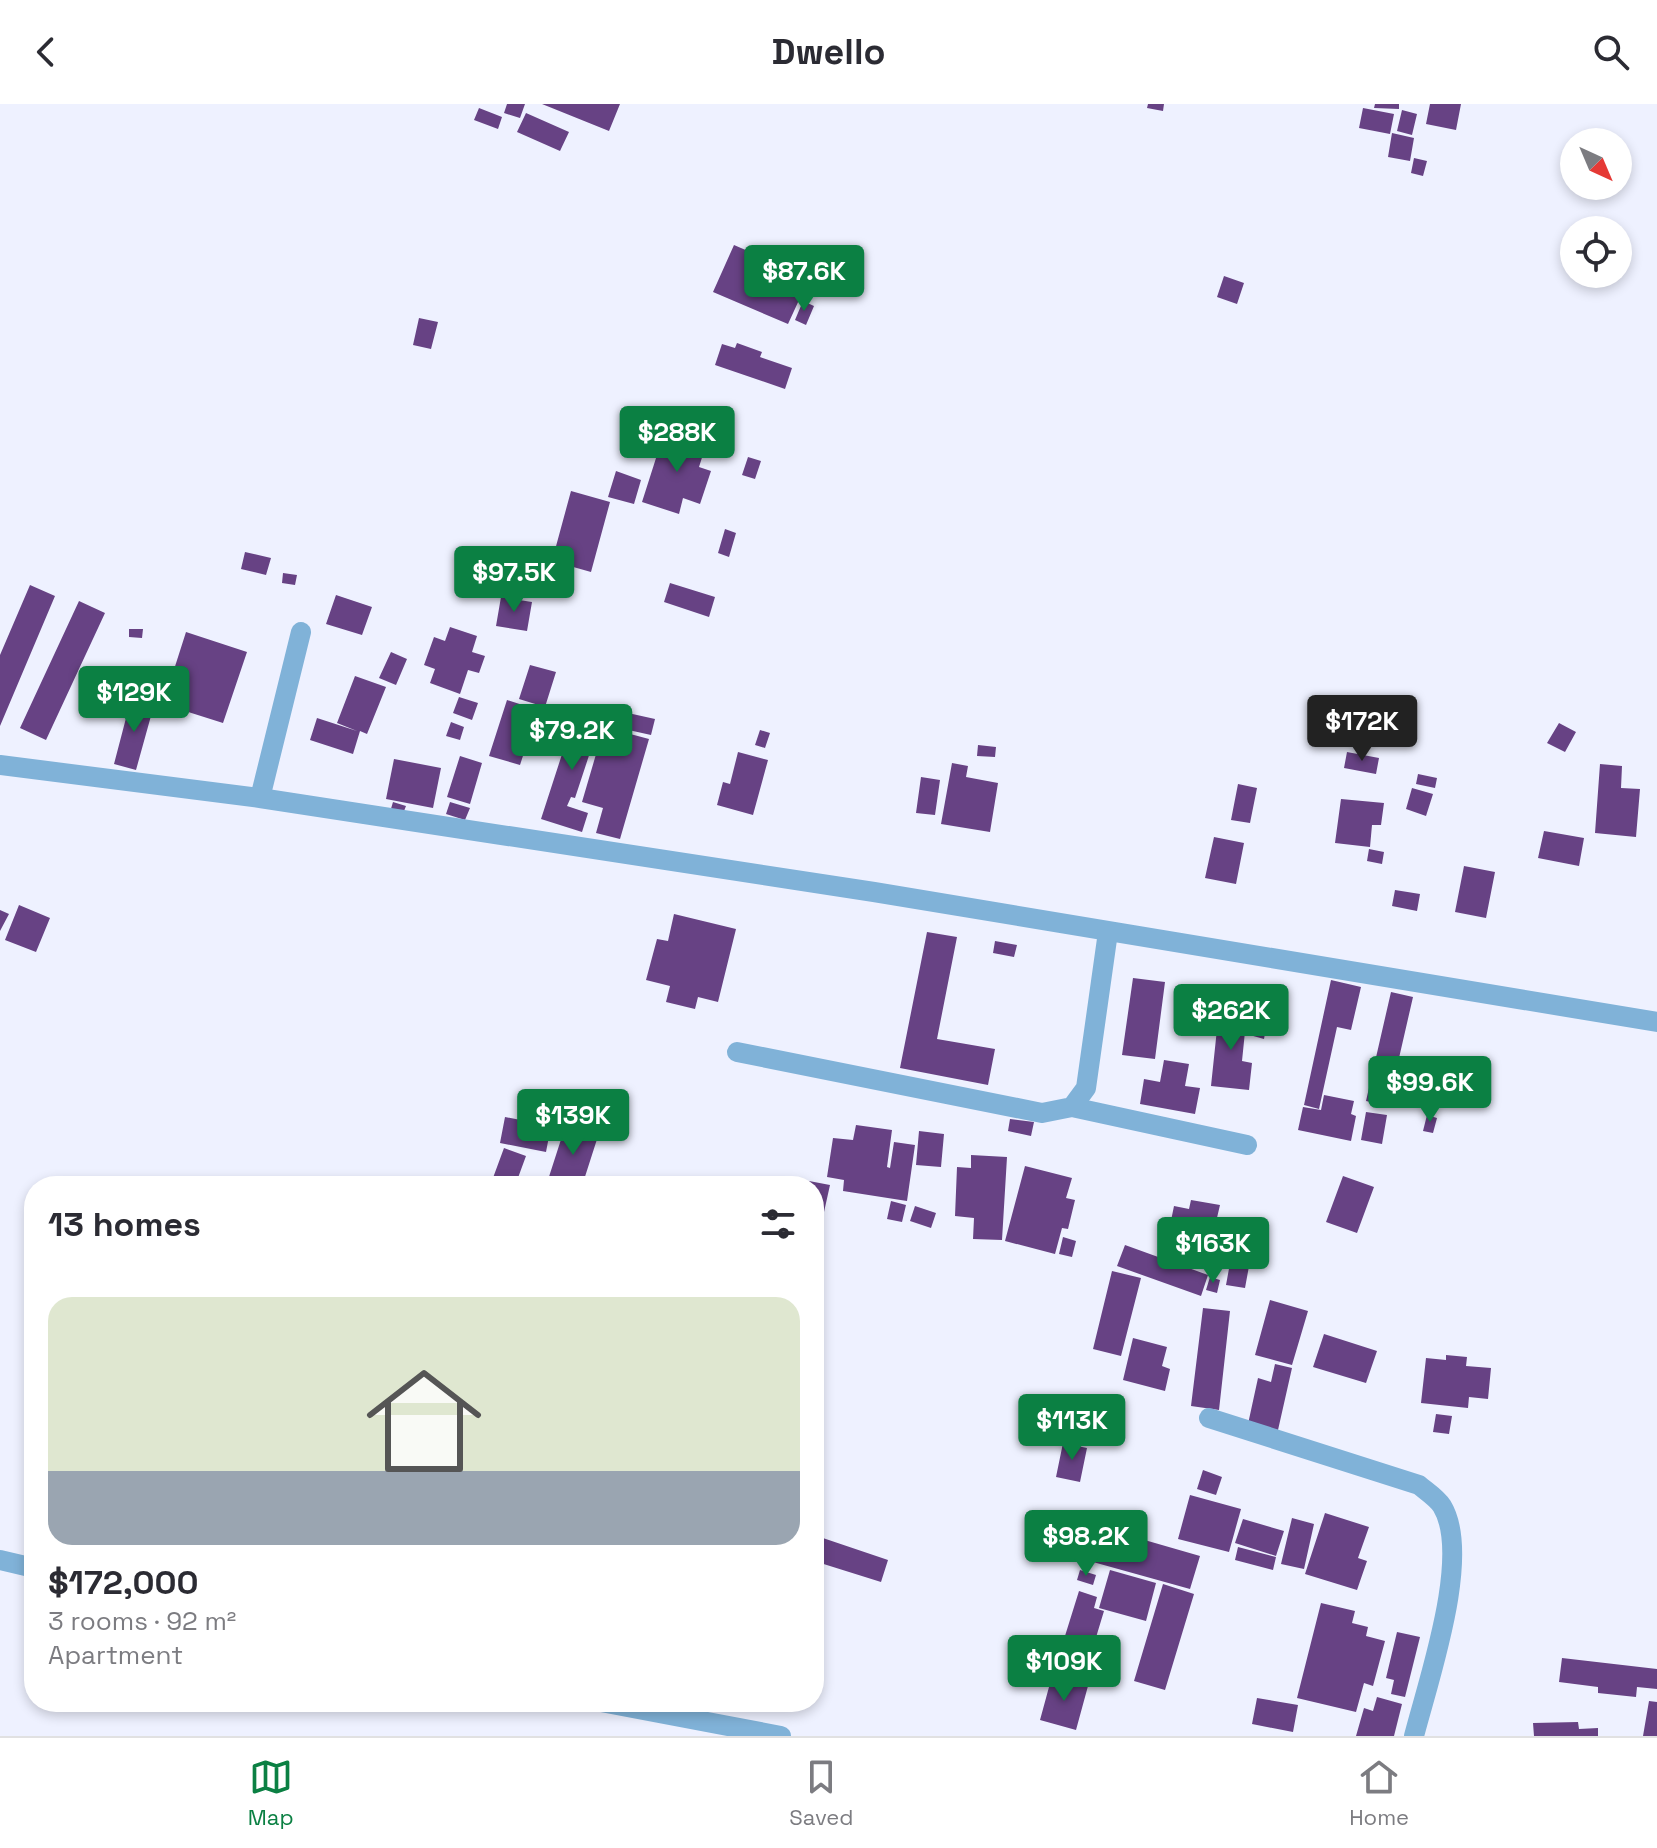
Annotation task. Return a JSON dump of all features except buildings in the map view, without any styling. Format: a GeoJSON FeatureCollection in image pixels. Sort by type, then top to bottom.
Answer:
{"type":"FeatureCollection","features":[{"type":"Feature","properties":{"kind":"street"},"geometry":{"type":"LineString","coordinates":[[260,798],[301,632]]}},
{"type":"Feature","properties":{"kind":"street"},"geometry":{"type":"LineString","coordinates":[[0,765],[260,798],[874,892],[1657,1022]]}},
{"type":"Feature","properties":{"kind":"street"},"geometry":{"type":"LineString","coordinates":[[1072,1107],[1086,1088],[1108,932]]}},
{"type":"Feature","properties":{"kind":"street"},"geometry":{"type":"LineString","coordinates":[[737,1052],[1042,1113],[1072,1107],[1247,1145]]}},
{"type":"Feature","properties":{"kind":"street"},"geometry":{"type":"LineString","coordinates":[[1209,1418],[1419,1485],[1441,1504],[1452,1532],[1449,1595],[1414,1736]]}},
{"type":"Feature","properties":{"kind":"street"},"geometry":{"type":"LineString","coordinates":[[0,1560],[24,1566]]}},
{"type":"Feature","properties":{"kind":"street"},"geometry":{"type":"LineString","coordinates":[[667,1712],[781,1736]]}}]}
